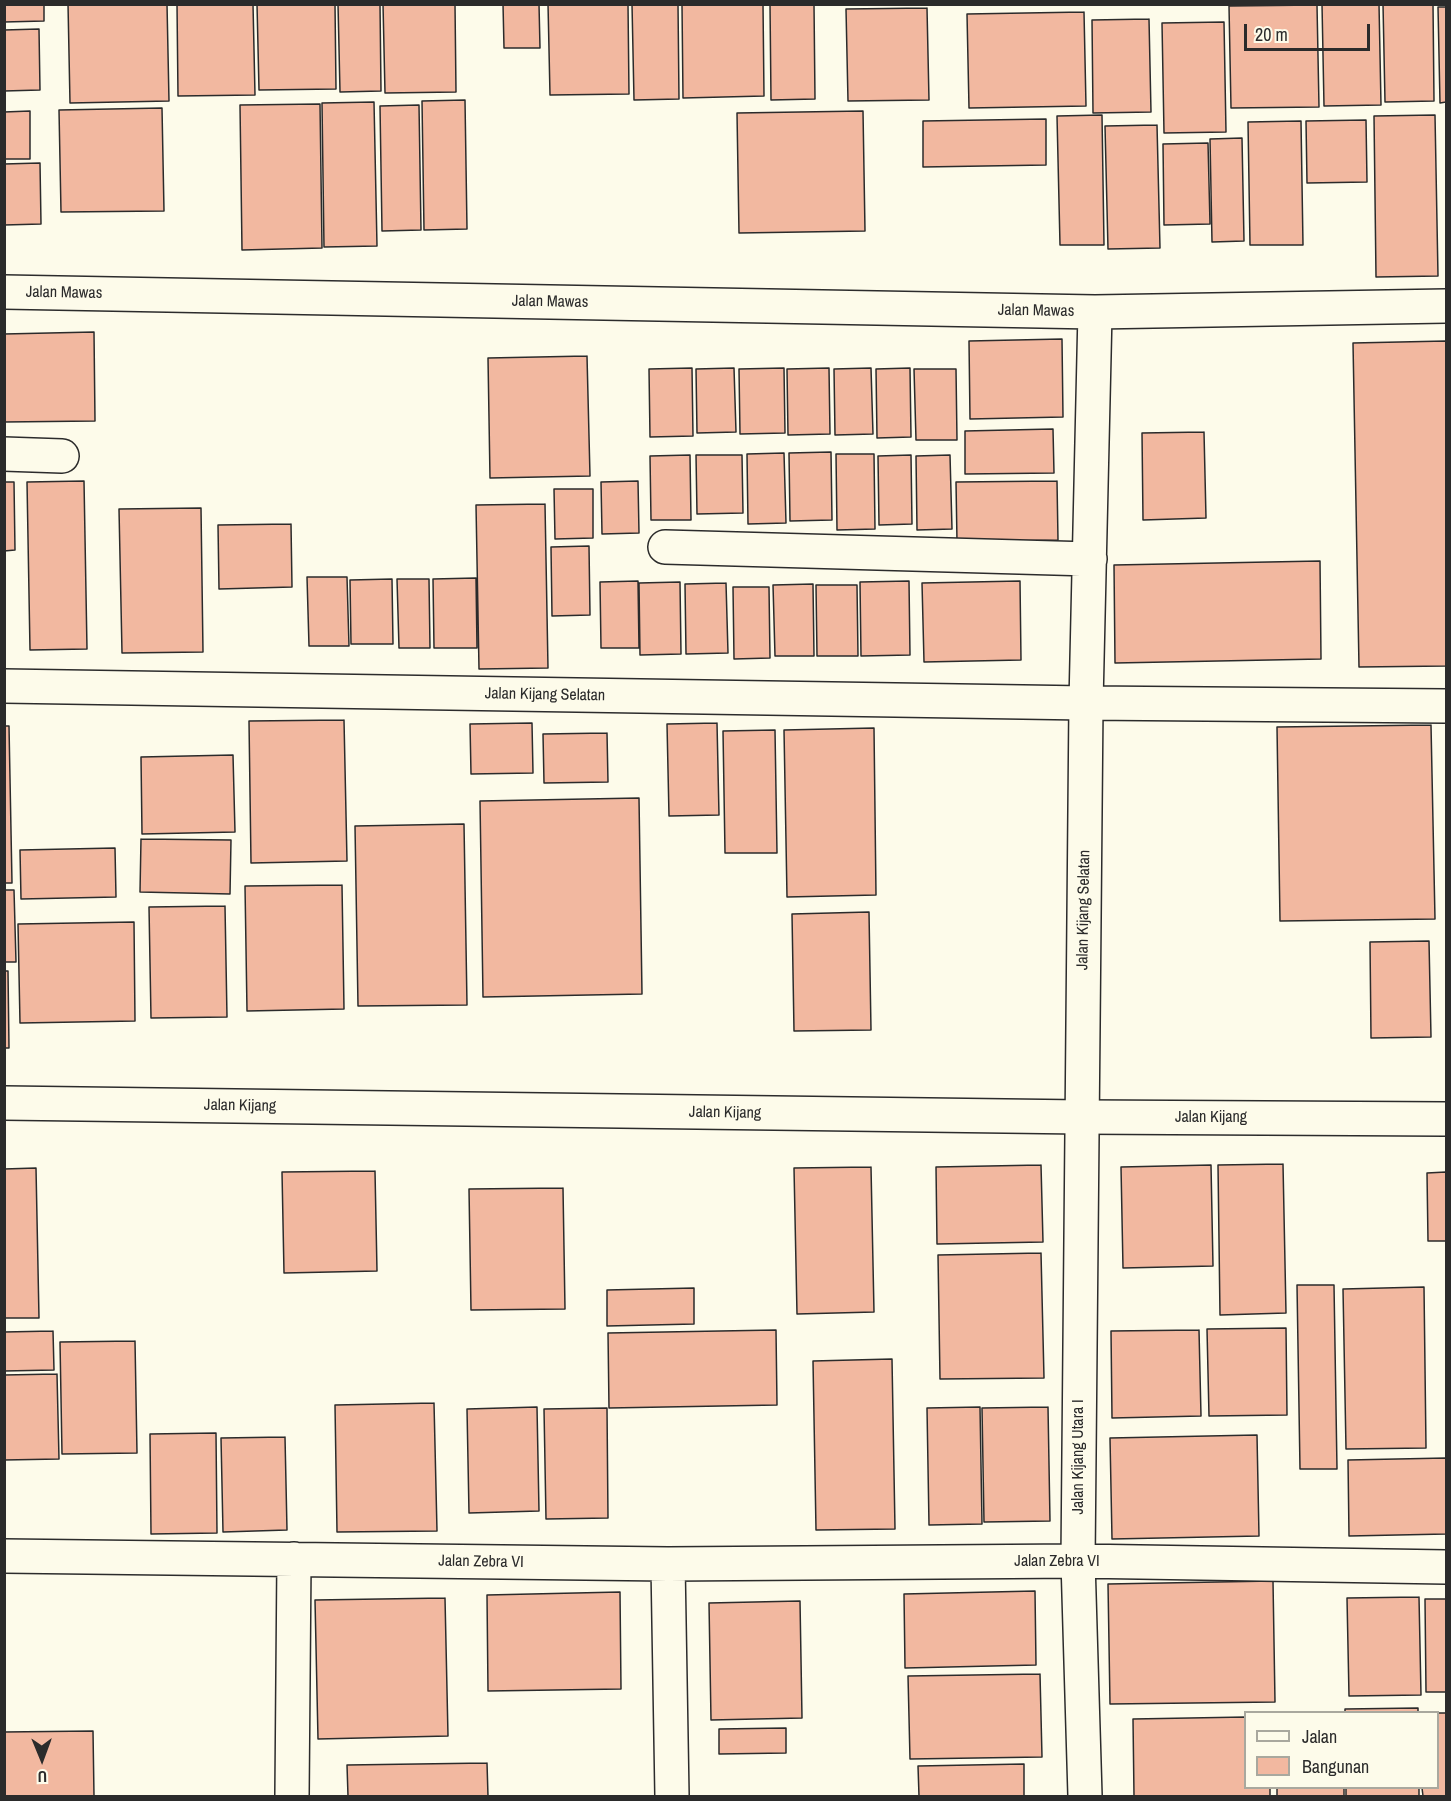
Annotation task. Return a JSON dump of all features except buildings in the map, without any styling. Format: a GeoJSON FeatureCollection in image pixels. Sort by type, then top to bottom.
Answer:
{"type":"FeatureCollection","features":[{"type":"Feature","properties":{"kind":"street","name":"Jalan Mawas"},"geometry":{"type":"LineString","coordinates":[[4,292],[1095,312],[1446,306]]}},
{"type":"Feature","properties":{"kind":"street","name":"Jalan Mawas"},"geometry":{"type":"LineString","coordinates":[[1086,703],[1095,312]]}},
{"type":"Feature","properties":{"kind":"street"},"geometry":{"type":"LineString","coordinates":[[4,454],[62,456]]}},
{"type":"Feature","properties":{"kind":"street"},"geometry":{"type":"LineString","coordinates":[[664,547],[1090,559]]}},
{"type":"Feature","properties":{"kind":"street","name":"Jalan Kijang Selatan"},"geometry":{"type":"LineString","coordinates":[[4,686],[1086,703],[1446,706]]}},
{"type":"Feature","properties":{"kind":"street","name":"Jalan Kijang Selatan"},"geometry":{"type":"LineString","coordinates":[[1082,1117],[1086,703]]}},
{"type":"Feature","properties":{"kind":"street","name":"Jalan Kijang"},"geometry":{"type":"LineString","coordinates":[[4,1103],[1082,1117],[1446,1119]]}},
{"type":"Feature","properties":{"kind":"street","name":"Jalan Kijang Utara I"},"geometry":{"type":"LineString","coordinates":[[1082,1117],[1078,1561],[1085,1797]]}},
{"type":"Feature","properties":{"kind":"street","name":"Jalan Zebra VI"},"geometry":{"type":"LineString","coordinates":[[4,1556],[668,1564],[1078,1561],[1446,1567]]}},
{"type":"Feature","properties":{"kind":"street"},"geometry":{"type":"LineString","coordinates":[[292,1797],[294,1559]]}},
{"type":"Feature","properties":{"kind":"street"},"geometry":{"type":"LineString","coordinates":[[668,1564],[672,1797]]}}]}
